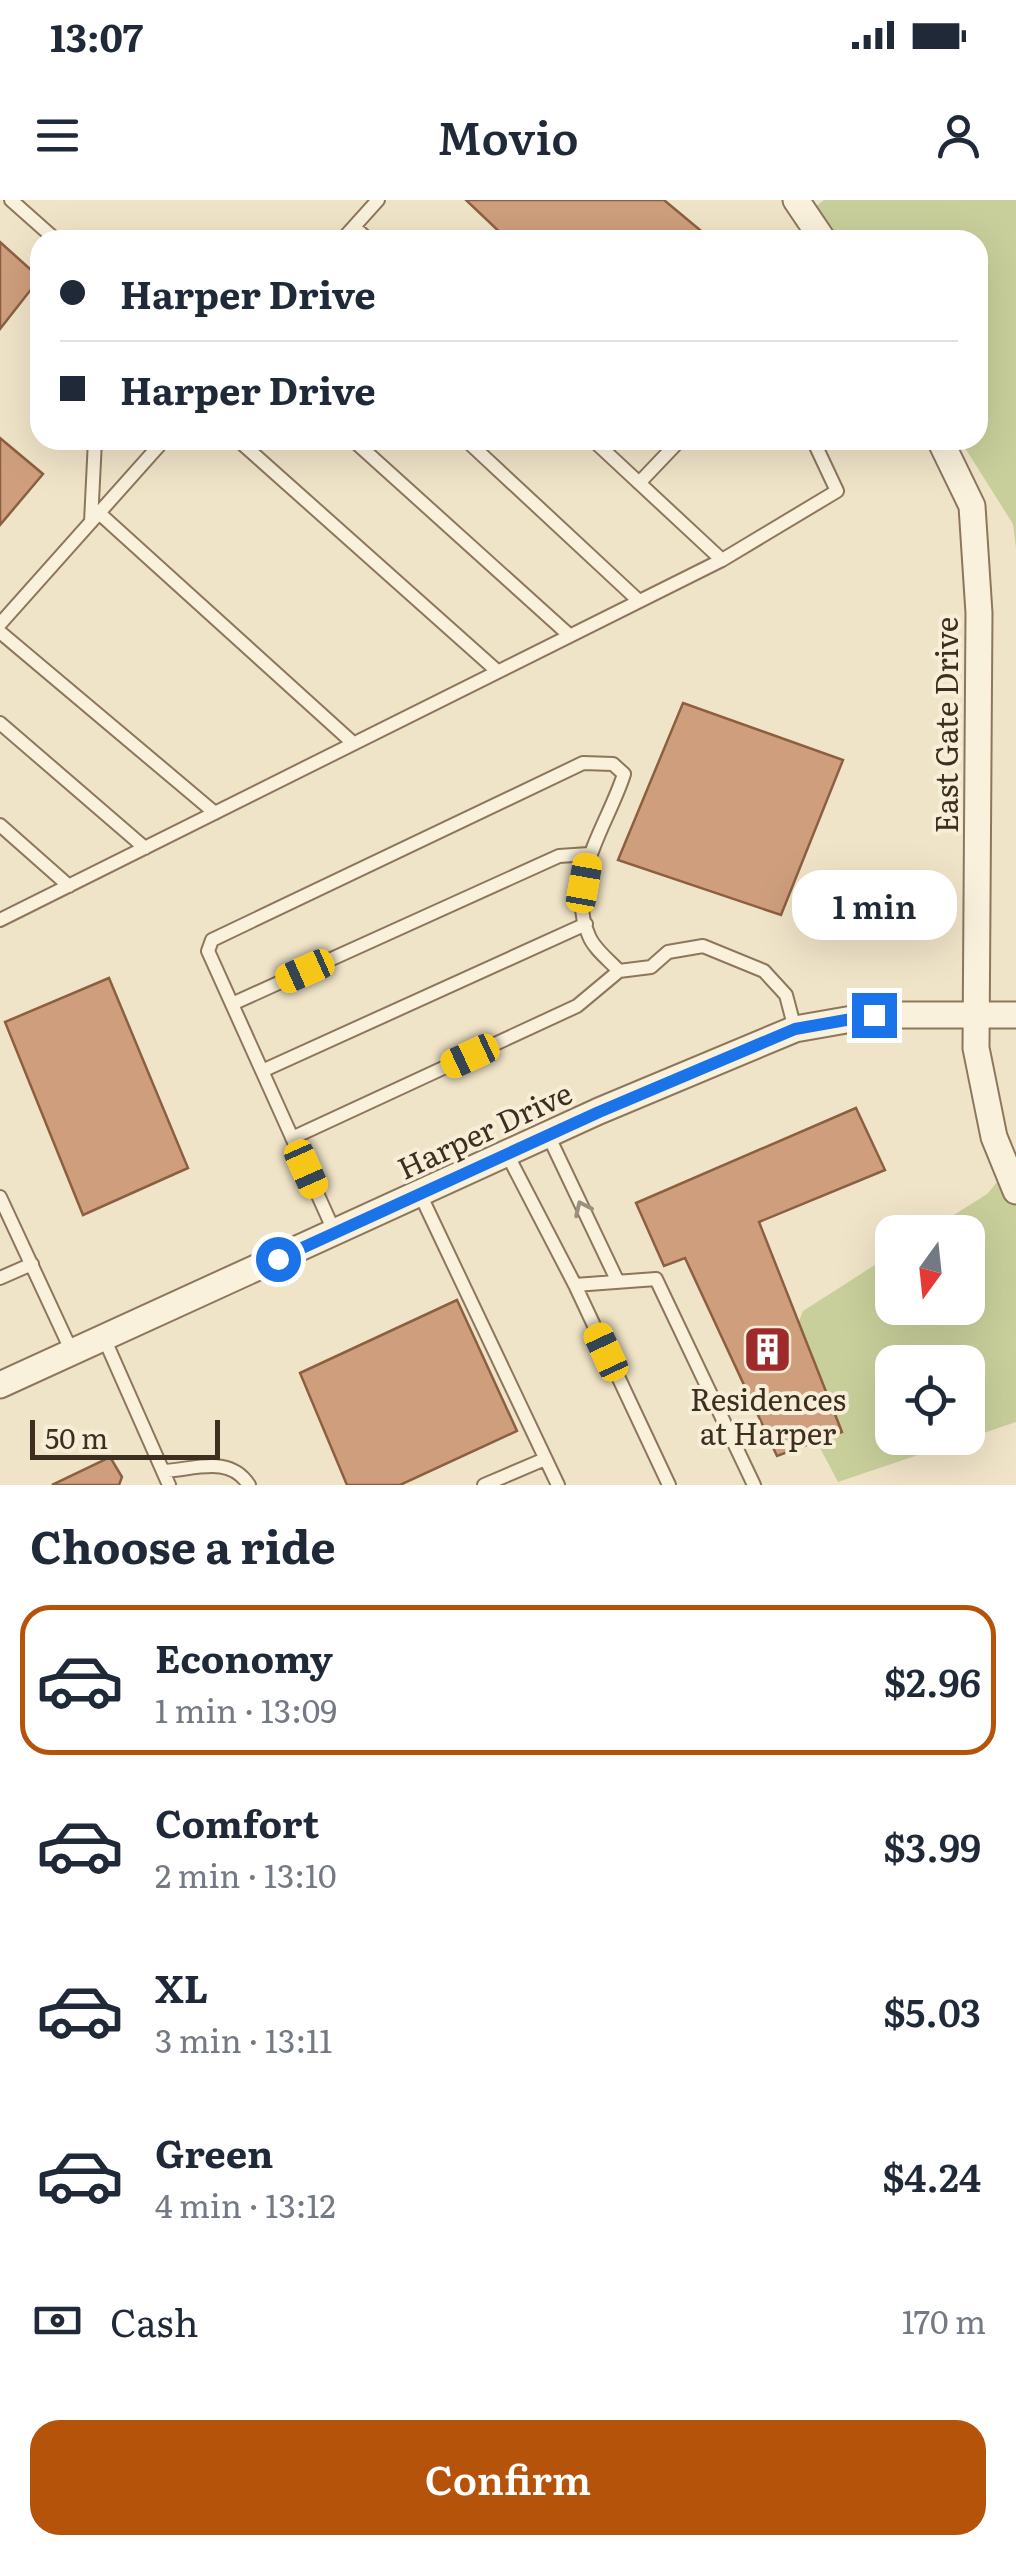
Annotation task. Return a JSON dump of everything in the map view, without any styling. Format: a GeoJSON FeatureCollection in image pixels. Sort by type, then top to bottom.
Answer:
{"type":"FeatureCollection","features":[{"type":"Feature","properties":{"kind":"street"},"geometry":{"type":"LineString","coordinates":[[796,200],[816,230]]}},
{"type":"Feature","properties":{"kind":"street","name":"East Gate Drive"},"geometry":{"type":"LineString","coordinates":[[945,450],[972,506],[979,613],[976,1048],[982,1093],[994,1137],[1016,1191]]}},
{"type":"Feature","properties":{"kind":"street","name":"Harper Drive"},"geometry":{"type":"LineString","coordinates":[[0,1385],[548,1135],[795,1029],[874,1015],[1016,1015]]}},
{"type":"Feature","properties":{"kind":"lane"},"geometry":{"type":"LineString","coordinates":[[10,200],[44,230]]}},
{"type":"Feature","properties":{"kind":"lane"},"geometry":{"type":"LineString","coordinates":[[351,230],[378,200]]}},
{"type":"Feature","properties":{"kind":"lane"},"geometry":{"type":"LineString","coordinates":[[354,227],[357,230]]}},
{"type":"Feature","properties":{"kind":"lane"},"geometry":{"type":"LineString","coordinates":[[95,450],[95,517],[352,743]]}},
{"type":"Feature","properties":{"kind":"lane"},"geometry":{"type":"LineString","coordinates":[[0,624],[155,450]]}},
{"type":"Feature","properties":{"kind":"lane"},"geometry":{"type":"LineString","coordinates":[[249,450],[496,670]]}},
{"type":"Feature","properties":{"kind":"lane"},"geometry":{"type":"LineString","coordinates":[[364,450],[568,634]]}},
{"type":"Feature","properties":{"kind":"lane"},"geometry":{"type":"LineString","coordinates":[[477,450],[639,601]]}},
{"type":"Feature","properties":{"kind":"lane"},"geometry":{"type":"LineString","coordinates":[[604,450],[722,560]]}},
{"type":"Feature","properties":{"kind":"lane"},"geometry":{"type":"LineString","coordinates":[[639,483],[670,450]]}},
{"type":"Feature","properties":{"kind":"lane"},"geometry":{"type":"LineString","coordinates":[[0,920],[722,560],[837,491],[818,450]]}},
{"type":"Feature","properties":{"kind":"lane"},"geometry":{"type":"LineString","coordinates":[[0,632],[215,813]]}},
{"type":"Feature","properties":{"kind":"lane"},"geometry":{"type":"LineString","coordinates":[[0,723],[145,848]]}},
{"type":"Feature","properties":{"kind":"lane"},"geometry":{"type":"LineString","coordinates":[[335,1232],[208,950],[212,940],[584,763],[614,764],[624,774],[589,854],[580,902],[589,938],[619,971]]}},
{"type":"Feature","properties":{"kind":"lane"},"geometry":{"type":"LineString","coordinates":[[0,825],[69,886]]}},
{"type":"Feature","properties":{"kind":"lane"},"geometry":{"type":"LineString","coordinates":[[232,1004],[559,856],[589,854]]}},
{"type":"Feature","properties":{"kind":"lane"},"geometry":{"type":"LineString","coordinates":[[262,1071],[586,924]]}},
{"type":"Feature","properties":{"kind":"lane"},"geometry":{"type":"LineString","coordinates":[[292,1138],[577,1006],[619,971],[652,967],[668,952],[703,946],[764,971],[786,994],[795,1029]]}},
{"type":"Feature","properties":{"kind":"lane"},"geometry":{"type":"LineString","coordinates":[[548,1135],[617,1280]]}},
{"type":"Feature","properties":{"kind":"lane"},"geometry":{"type":"LineString","coordinates":[[507,1154],[575,1285],[669,1485]]}},
{"type":"Feature","properties":{"kind":"lane"},"geometry":{"type":"LineString","coordinates":[[420,1194],[558,1485]]}},
{"type":"Feature","properties":{"kind":"lane"},"geometry":{"type":"LineString","coordinates":[[0,1196],[72,1352]]}},
{"type":"Feature","properties":{"kind":"lane"},"geometry":{"type":"LineString","coordinates":[[0,1278],[32,1264]]}},
{"type":"Feature","properties":{"kind":"lane"},"geometry":{"type":"LineString","coordinates":[[575,1285],[656,1279],[754,1485]]}},
{"type":"Feature","properties":{"kind":"lane"},"geometry":{"type":"LineString","coordinates":[[104,1338],[166,1478],[215,1465],[230,1468],[250,1485]]}},
{"type":"Feature","properties":{"kind":"lane"},"geometry":{"type":"LineString","coordinates":[[484,1485],[545,1458]]}},
{"type":"Feature","properties":{"kind":"green space"},"geometry":{"type":"Polygon","coordinates":[[[824,200],[1016,200],[1016,548],[1013,524],[966,450],[988,450],[988,230],[828,230],[814,208],[824,200]]]}},
{"type":"Feature","properties":{"kind":"green space"},"geometry":{"type":"Polygon","coordinates":[[[1016,1160],[1016,1422],[985,1432],[985,1345],[875,1345],[875,1455],[918,1455],[838,1482],[780,1372],[803,1311],[875,1265],[875,1325],[985,1325],[985,1215],[954,1215],[987,1194],[1016,1160]]]}},
{"type":"Feature","properties":{"kind":"building"},"geometry":{"type":"Polygon","coordinates":[[[466,200],[664,200],[700,230],[498,230],[466,200]]]}},
{"type":"Feature","properties":{"kind":"building"},"geometry":{"type":"Polygon","coordinates":[[[0,242],[30,269],[30,291],[0,329],[0,242]]]}},
{"type":"Feature","properties":{"kind":"building"},"geometry":{"type":"Polygon","coordinates":[[[0,438],[43,474],[0,525],[0,438]]]}},
{"type":"Feature","properties":{"kind":"building"},"geometry":{"type":"Polygon","coordinates":[[[683,703],[843,760],[781,915],[618,860],[683,703]]]}},
{"type":"Feature","properties":{"kind":"building"},"geometry":{"type":"Polygon","coordinates":[[[109,978],[188,1168],[83,1215],[5,1022],[109,978]]]}},
{"type":"Feature","properties":{"kind":"building","name":"Residences at Harper"},"geometry":{"type":"Polygon","coordinates":[[[856,1108],[885,1170],[759,1222],[842,1432],[777,1456],[685,1258],[664,1266],[636,1203],[856,1108]]]}},
{"type":"Feature","properties":{"kind":"building"},"geometry":{"type":"Polygon","coordinates":[[[457,1300],[517,1431],[400,1485],[347,1485],[300,1373],[457,1300]]]}},
{"type":"Feature","properties":{"kind":"building"},"geometry":{"type":"Polygon","coordinates":[[[110,1457],[122,1477],[119,1485],[52,1485],[110,1457]]]}},
{"type":"Feature","properties":{"kind":"place","name":"Residences at Harper"},"geometry":{"type":"Point","coordinates":[768,1349]}},
{"type":"Feature","properties":{"kind":"route"},"geometry":{"type":"LineString","coordinates":[[278,1259],[599,1112],[795,1029],[874,1015]]}}]}
